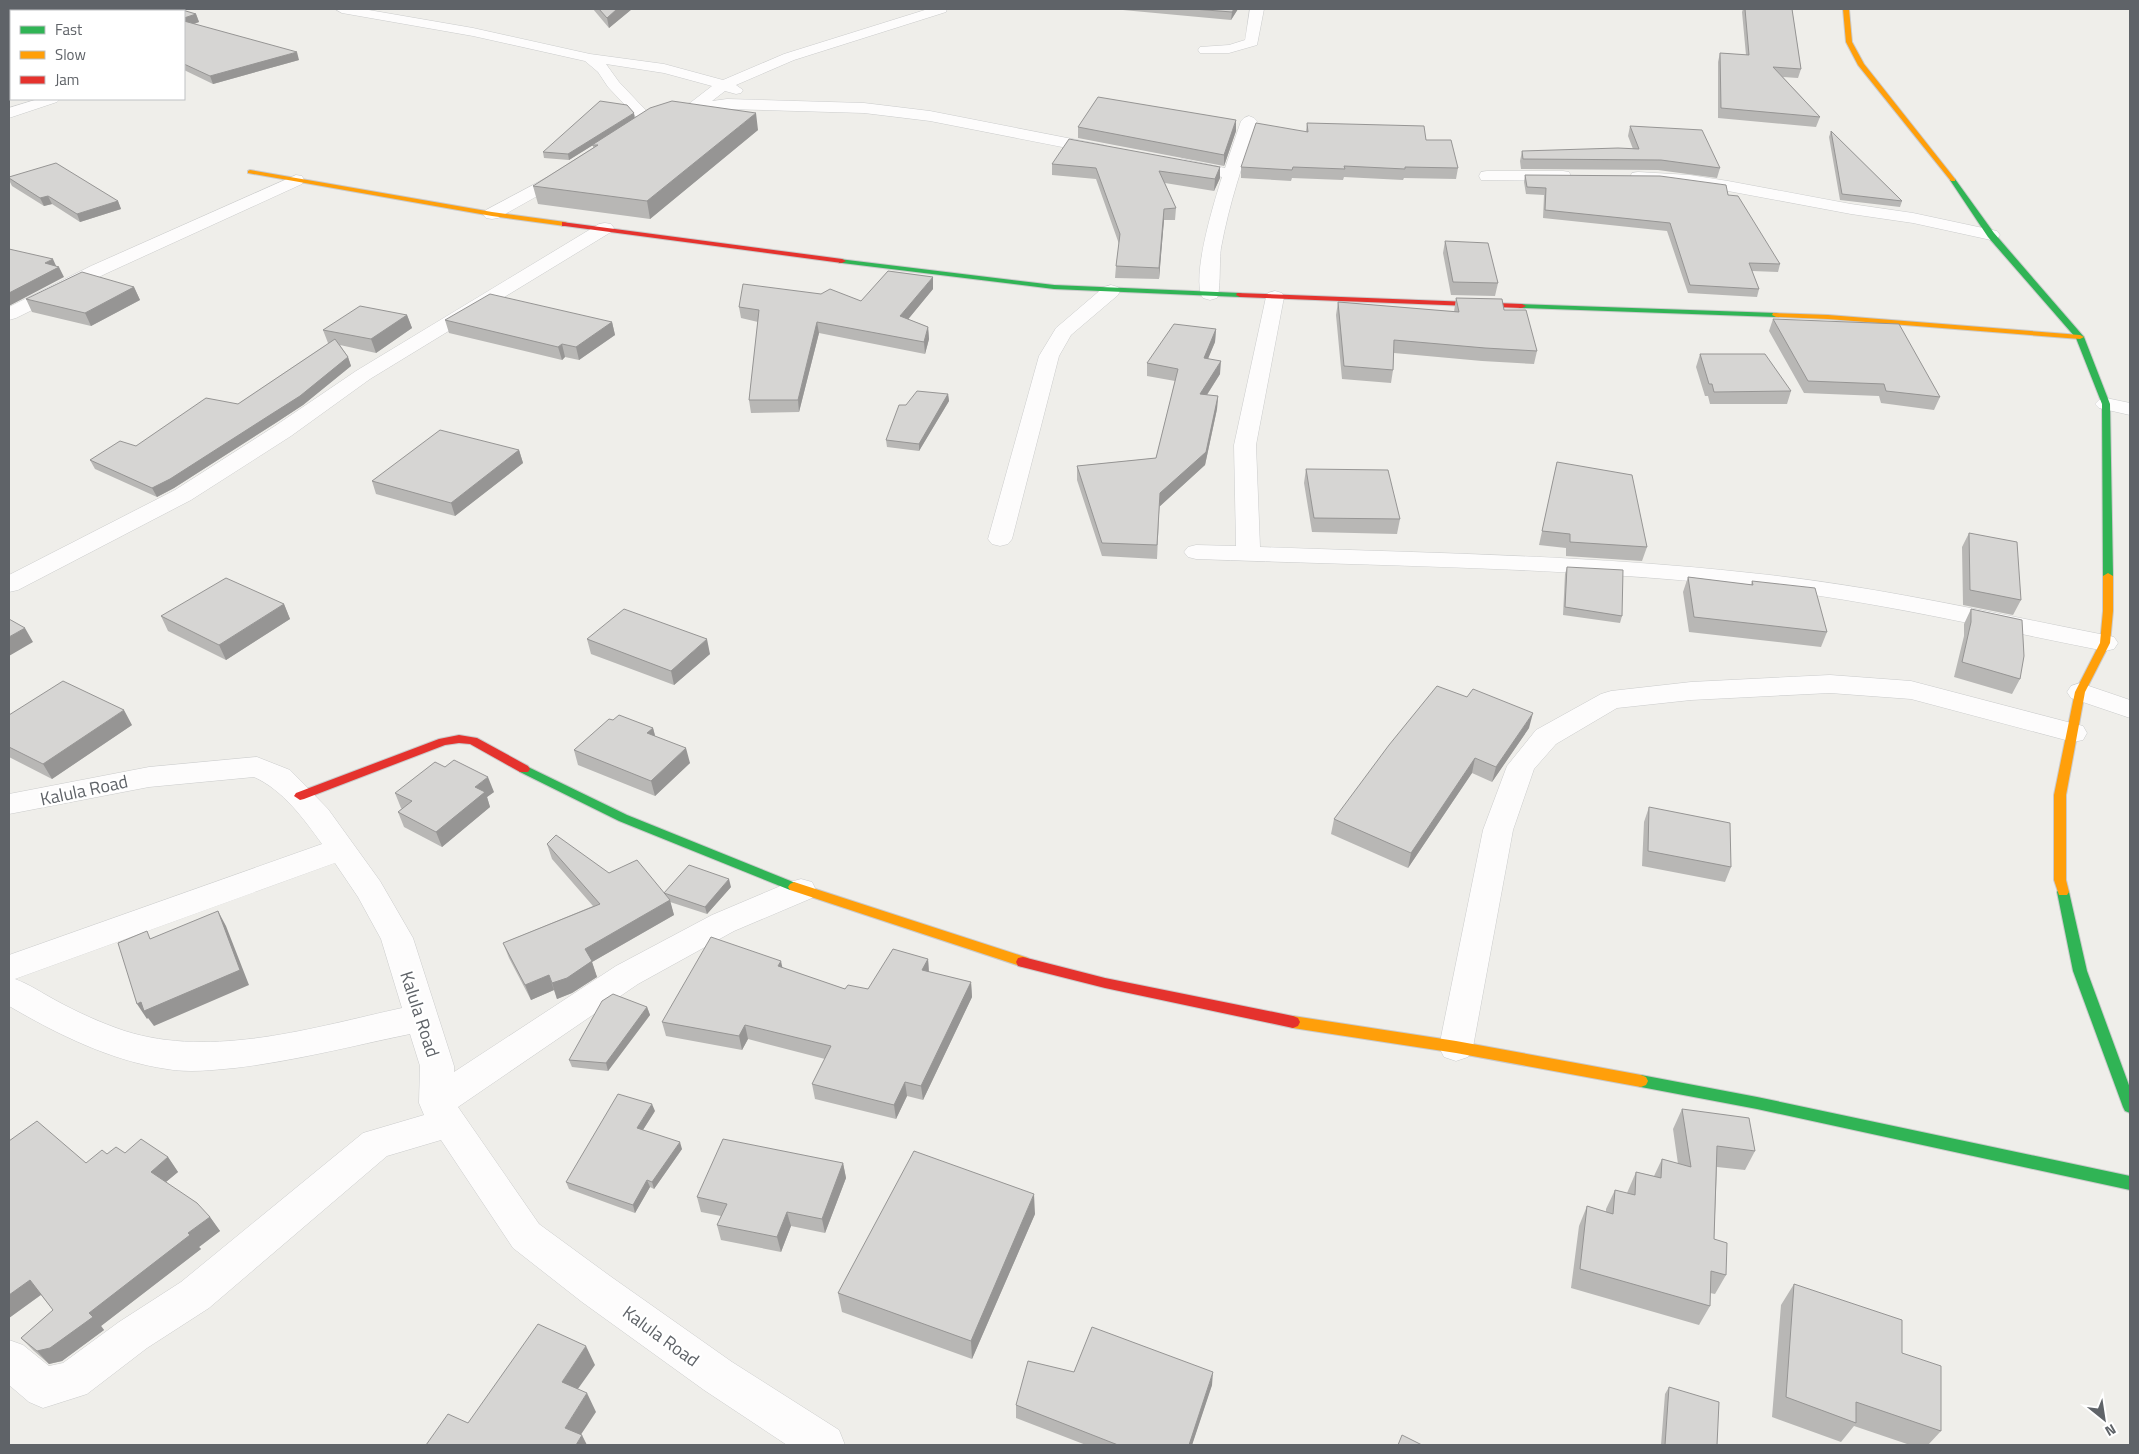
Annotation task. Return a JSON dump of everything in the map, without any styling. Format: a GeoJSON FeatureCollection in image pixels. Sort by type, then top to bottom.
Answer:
{"type":"FeatureCollection","features":[{"type":"Feature","properties":{"kind":"street"},"geometry":{"type":"LineString","coordinates":[[342,9],[473,32],[590,58],[636,63],[723,85],[770,104]]}},
{"type":"Feature","properties":{"kind":"street"},"geometry":{"type":"LineString","coordinates":[[695,106],[723,85],[789,57],[941,9]]}},
{"type":"Feature","properties":{"kind":"street"},"geometry":{"type":"LineString","coordinates":[[1204,50],[1230,50],[1252,42],[1257,9]]}},
{"type":"Feature","properties":{"kind":"street"},"geometry":{"type":"LineString","coordinates":[[1846,9],[1848,42],[1861,65],[1948,171],[1992,235],[2080,337],[2106,404],[2108,611],[2105,643],[2080,692],[2060,796],[2060,880],[2080,971],[2130,1106]]}},
{"type":"Feature","properties":{"kind":"street"},"geometry":{"type":"LineString","coordinates":[[590,58],[604,69],[640,125],[670,112],[695,106],[770,104],[864,108],[930,116],[1116,152]]}},
{"type":"Feature","properties":{"kind":"street"},"geometry":{"type":"LineString","coordinates":[[9,113],[49,100]]}},
{"type":"Feature","properties":{"kind":"street"},"geometry":{"type":"LineString","coordinates":[[1210,294],[1209,282],[1215,235],[1249,121]]}},
{"type":"Feature","properties":{"kind":"street"},"geometry":{"type":"LineString","coordinates":[[1165,161],[1232,174]]}},
{"type":"Feature","properties":{"kind":"street"},"geometry":{"type":"LineString","coordinates":[[492,214],[583,162]]}},
{"type":"Feature","properties":{"kind":"street"},"geometry":{"type":"LineString","coordinates":[[250,172],[492,214],[978,280],[1111,290],[1828,317],[2080,337]]}},
{"type":"Feature","properties":{"kind":"street"},"geometry":{"type":"LineString","coordinates":[[1487,176],[1584,176]]}},
{"type":"Feature","properties":{"kind":"street"},"geometry":{"type":"LineString","coordinates":[[1621,176],[1658,177],[1709,183],[1851,209],[1913,218],[1992,235]]}},
{"type":"Feature","properties":{"kind":"street"},"geometry":{"type":"LineString","coordinates":[[9,314],[98,270],[296,180]]}},
{"type":"Feature","properties":{"kind":"street"},"geometry":{"type":"LineString","coordinates":[[9,585],[182,495],[283,431],[363,374],[605,228]]}},
{"type":"Feature","properties":{"kind":"street"},"geometry":{"type":"LineString","coordinates":[[1000,539],[1049,356],[1063,332],[1111,290]]}},
{"type":"Feature","properties":{"kind":"street"},"geometry":{"type":"LineString","coordinates":[[1248,554],[1245,445],[1275,297]]}},
{"type":"Feature","properties":{"kind":"street"},"geometry":{"type":"LineString","coordinates":[[2106,404],[2130,409]]}},
{"type":"Feature","properties":{"kind":"street"},"geometry":{"type":"LineString","coordinates":[[1196,552],[1599,567],[1751,580],[1849,593],[2105,643]]}},
{"type":"Feature","properties":{"kind":"street"},"geometry":{"type":"LineString","coordinates":[[1456,1047],[1498,830],[1520,766],[1546,737],[1611,700],[1690,691],[1830,684],[1911,690],[2073,733]]}},
{"type":"Feature","properties":{"kind":"street"},"geometry":{"type":"LineString","coordinates":[[2080,692],[2130,709]]}},
{"type":"Feature","properties":{"kind":"street"},"geometry":{"type":"LineString","coordinates":[[300,796],[444,742],[459,739],[473,741],[578,798],[653,832],[801,890],[1009,959],[1284,1021],[1456,1047],[1757,1103],[2130,1183]]}},
{"type":"Feature","properties":{"kind":"street","name":"Kalula Road"},"geometry":{"type":"LineString","coordinates":[[9,804],[149,777],[257,767],[280,777],[318,816],[368,889],[397,938],[420,1018],[437,1066],[442,1113],[526,1236],[596,1289],[718,1376],[824,1445]]}},
{"type":"Feature","properties":{"kind":"street"},"geometry":{"type":"LineString","coordinates":[[9,968],[341,848]]}},
{"type":"Feature","properties":{"kind":"street"},"geometry":{"type":"LineString","coordinates":[[9,1359],[43,1388],[73,1380],[133,1336],[194,1295],[376,1144],[442,1113],[627,975],[723,922],[801,890]]}},
{"type":"Feature","properties":{"kind":"street"},"geometry":{"type":"LineString","coordinates":[[9,990],[98,1036],[166,1055],[216,1056],[283,1047],[420,1018]]}},
{"type":"Feature","properties":{"kind":"building"},"geometry":{"type":"Polygon","coordinates":[[[9,9],[182,10],[10,10],[9,74],[9,9]]]}},
{"type":"Feature","properties":{"kind":"building"},"geometry":{"type":"Polygon","coordinates":[[[599,9],[617,9],[607,18],[599,9]]]}},
{"type":"Feature","properties":{"kind":"building"},"geometry":{"type":"Polygon","coordinates":[[[1193,9],[1234,9],[1232,12],[1193,9]]]}},
{"type":"Feature","properties":{"kind":"building"},"geometry":{"type":"Polygon","coordinates":[[[1745,9],[1792,9],[1801,69],[1773,67],[1820,117],[1721,108],[1720,53],[1749,55],[1745,9]]]}},
{"type":"Feature","properties":{"kind":"building"},"geometry":{"type":"Polygon","coordinates":[[[185,11],[196,14],[185,18],[185,11]]]}},
{"type":"Feature","properties":{"kind":"building"},"geometry":{"type":"Polygon","coordinates":[[[185,21],[297,52],[210,76],[185,64],[185,21]]]}},
{"type":"Feature","properties":{"kind":"building"},"geometry":{"type":"Polygon","coordinates":[[[1098,97],[1236,120],[1224,155],[1078,127],[1098,97]]]}},
{"type":"Feature","properties":{"kind":"building"},"geometry":{"type":"Polygon","coordinates":[[[600,101],[627,105],[634,113],[568,154],[543,152],[600,101]]]}},
{"type":"Feature","properties":{"kind":"building"},"geometry":{"type":"Polygon","coordinates":[[[672,101],[756,113],[647,201],[533,186],[598,145],[592,145],[650,108],[672,101]]]}},
{"type":"Feature","properties":{"kind":"building"},"geometry":{"type":"Polygon","coordinates":[[[1256,123],[1308,132],[1307,123],[1424,126],[1426,140],[1451,140],[1458,168],[1405,167],[1405,169],[1344,166],[1345,169],[1293,167],[1292,170],[1241,167],[1256,123]]]}},
{"type":"Feature","properties":{"kind":"building"},"geometry":{"type":"Polygon","coordinates":[[[1630,126],[1702,130],[1720,168],[1661,160],[1523,159],[1522,151],[1639,149],[1630,126]]]}},
{"type":"Feature","properties":{"kind":"building"},"geometry":{"type":"Polygon","coordinates":[[[1831,131],[1902,201],[1842,194],[1831,131]]]}},
{"type":"Feature","properties":{"kind":"building"},"geometry":{"type":"Polygon","coordinates":[[[1069,139],[1220,167],[1215,179],[1159,171],[1176,208],[1164,209],[1159,268],[1116,266],[1120,234],[1096,168],[1052,164],[1069,139]]]}},
{"type":"Feature","properties":{"kind":"building"},"geometry":{"type":"Polygon","coordinates":[[[56,163],[118,201],[77,214],[48,196],[40,198],[9,178],[56,163]]]}},
{"type":"Feature","properties":{"kind":"building"},"geometry":{"type":"Polygon","coordinates":[[[1525,175],[1660,176],[1726,185],[1728,195],[1738,196],[1780,264],[1749,263],[1759,289],[1690,285],[1670,223],[1545,210],[1546,188],[1527,187],[1525,175]]]}},
{"type":"Feature","properties":{"kind":"building"},"geometry":{"type":"Polygon","coordinates":[[[1445,241],[1488,243],[1498,283],[1453,282],[1445,241]]]}},
{"type":"Feature","properties":{"kind":"building"},"geometry":{"type":"Polygon","coordinates":[[[9,249],[53,259],[45,263],[59,267],[9,293],[9,249]]]}},
{"type":"Feature","properties":{"kind":"building"},"geometry":{"type":"Polygon","coordinates":[[[888,271],[933,277],[900,316],[928,327],[924,342],[817,322],[798,400],[749,400],[759,310],[739,307],[743,284],[821,294],[830,289],[861,301],[888,271]]]}},
{"type":"Feature","properties":{"kind":"building"},"geometry":{"type":"Polygon","coordinates":[[[82,272],[134,287],[85,313],[26,299],[82,272]]]}},
{"type":"Feature","properties":{"kind":"building"},"geometry":{"type":"Polygon","coordinates":[[[490,294],[612,322],[576,347],[562,344],[558,347],[445,320],[490,294]]]}},
{"type":"Feature","properties":{"kind":"building"},"geometry":{"type":"Polygon","coordinates":[[[1456,298],[1502,299],[1504,310],[1526,310],[1537,351],[1394,340],[1393,370],[1344,366],[1338,302],[1459,312],[1456,298]]]}},
{"type":"Feature","properties":{"kind":"building"},"geometry":{"type":"Polygon","coordinates":[[[360,306],[407,315],[371,339],[323,330],[360,306]]]}},
{"type":"Feature","properties":{"kind":"building"},"geometry":{"type":"Polygon","coordinates":[[[1773,319],[1899,324],[1940,397],[1886,391],[1884,384],[1808,381],[1773,319]]]}},
{"type":"Feature","properties":{"kind":"building"},"geometry":{"type":"Polygon","coordinates":[[[1174,324],[1216,329],[1204,358],[1221,361],[1200,394],[1218,396],[1206,452],[1160,493],[1157,545],[1102,543],[1077,466],[1156,458],[1178,369],[1147,363],[1174,324]]]}},
{"type":"Feature","properties":{"kind":"building"},"geometry":{"type":"Polygon","coordinates":[[[335,339],[348,357],[300,396],[170,479],[152,488],[90,460],[120,441],[136,446],[206,398],[238,404],[335,339]]]}},
{"type":"Feature","properties":{"kind":"building"},"geometry":{"type":"Polygon","coordinates":[[[1700,354],[1765,354],[1791,391],[1714,392],[1712,384],[1709,384],[1700,354]]]}},
{"type":"Feature","properties":{"kind":"building"},"geometry":{"type":"Polygon","coordinates":[[[917,391],[948,394],[919,444],[886,440],[899,405],[906,405],[917,391]]]}},
{"type":"Feature","properties":{"kind":"building"},"geometry":{"type":"Polygon","coordinates":[[[440,430],[519,450],[451,503],[372,481],[440,430]]]}},
{"type":"Feature","properties":{"kind":"building"},"geometry":{"type":"Polygon","coordinates":[[[1557,462],[1632,475],[1647,547],[1570,542],[1570,534],[1542,531],[1557,462]]]}},
{"type":"Feature","properties":{"kind":"building"},"geometry":{"type":"Polygon","coordinates":[[[1306,469],[1388,470],[1400,519],[1314,518],[1306,469]]]}},
{"type":"Feature","properties":{"kind":"building"},"geometry":{"type":"Polygon","coordinates":[[[1969,533],[2017,542],[2021,600],[1970,590],[1969,533]]]}},
{"type":"Feature","properties":{"kind":"building"},"geometry":{"type":"Polygon","coordinates":[[[1567,567],[1623,570],[1622,616],[1565,607],[1567,567]]]}},
{"type":"Feature","properties":{"kind":"building"},"geometry":{"type":"Polygon","coordinates":[[[1688,577],[1753,585],[1752,581],[1815,588],[1827,632],[1694,617],[1688,577]]]}},
{"type":"Feature","properties":{"kind":"building"},"geometry":{"type":"Polygon","coordinates":[[[226,578],[284,604],[219,645],[161,616],[226,578]]]}},
{"type":"Feature","properties":{"kind":"building"},"geometry":{"type":"Polygon","coordinates":[[[624,609],[707,639],[671,671],[587,639],[624,609]]]}},
{"type":"Feature","properties":{"kind":"building"},"geometry":{"type":"Polygon","coordinates":[[[1971,609],[2022,620],[2024,656],[2020,679],[1962,662],[1971,622],[1971,609]]]}},
{"type":"Feature","properties":{"kind":"building"},"geometry":{"type":"Polygon","coordinates":[[[9,619],[25,628],[9,637],[9,619]]]}},
{"type":"Feature","properties":{"kind":"building"},"geometry":{"type":"Polygon","coordinates":[[[63,681],[124,710],[43,764],[9,747],[9,715],[63,681]]]}},
{"type":"Feature","properties":{"kind":"building"},"geometry":{"type":"Polygon","coordinates":[[[1437,686],[1467,697],[1473,689],[1533,713],[1496,767],[1475,758],[1411,853],[1334,819],[1389,745],[1437,686]]]}},
{"type":"Feature","properties":{"kind":"building"},"geometry":{"type":"Polygon","coordinates":[[[619,715],[653,728],[647,733],[686,748],[651,781],[574,750],[609,719],[613,720],[619,715]]]}},
{"type":"Feature","properties":{"kind":"building"},"geometry":{"type":"Polygon","coordinates":[[[454,760],[488,777],[475,787],[485,792],[436,832],[398,812],[412,801],[395,793],[435,762],[445,767],[454,760]]]}},
{"type":"Feature","properties":{"kind":"building"},"geometry":{"type":"Polygon","coordinates":[[[1649,807],[1730,823],[1731,867],[1648,851],[1649,807]]]}},
{"type":"Feature","properties":{"kind":"building"},"geometry":{"type":"Polygon","coordinates":[[[556,835],[609,873],[637,860],[670,900],[585,949],[592,961],[567,978],[552,983],[549,975],[525,985],[503,943],[600,904],[547,844],[556,835]]]}},
{"type":"Feature","properties":{"kind":"building"},"geometry":{"type":"Polygon","coordinates":[[[689,865],[729,879],[705,907],[664,893],[689,865]]]}},
{"type":"Feature","properties":{"kind":"building"},"geometry":{"type":"Polygon","coordinates":[[[218,911],[240,970],[144,1011],[141,1002],[137,1004],[118,943],[147,931],[150,939],[218,911]]]}},
{"type":"Feature","properties":{"kind":"building"},"geometry":{"type":"Polygon","coordinates":[[[711,937],[781,961],[778,966],[845,989],[848,985],[868,989],[893,949],[928,959],[922,970],[971,982],[921,1086],[905,1082],[894,1105],[812,1084],[831,1046],[745,1025],[739,1036],[662,1022],[711,937]]]}},
{"type":"Feature","properties":{"kind":"building"},"geometry":{"type":"Polygon","coordinates":[[[613,994],[647,1007],[606,1063],[569,1060],[602,1001],[613,994]]]}},
{"type":"Feature","properties":{"kind":"building"},"geometry":{"type":"Polygon","coordinates":[[[618,1094],[652,1104],[637,1128],[680,1142],[652,1182],[647,1180],[633,1205],[566,1182],[618,1094]]]}},
{"type":"Feature","properties":{"kind":"building"},"geometry":{"type":"Polygon","coordinates":[[[1682,1109],[1749,1118],[1755,1151],[1717,1146],[1714,1239],[1727,1243],[1726,1275],[1711,1271],[1710,1306],[1580,1269],[1587,1206],[1613,1214],[1615,1190],[1635,1195],[1636,1172],[1661,1178],[1662,1159],[1691,1167],[1682,1109]]]}},
{"type":"Feature","properties":{"kind":"building"},"geometry":{"type":"Polygon","coordinates":[[[37,1121],[86,1163],[102,1150],[107,1154],[116,1147],[125,1153],[141,1139],[168,1157],[151,1172],[197,1203],[210,1217],[188,1233],[190,1235],[89,1313],[93,1317],[50,1348],[37,1351],[21,1338],[53,1310],[30,1280],[9,1295],[9,1141],[37,1121]]]}},
{"type":"Feature","properties":{"kind":"building"},"geometry":{"type":"Polygon","coordinates":[[[723,1139],[843,1163],[822,1219],[787,1212],[777,1237],[717,1225],[727,1204],[697,1197],[723,1139]]]}},
{"type":"Feature","properties":{"kind":"building"},"geometry":{"type":"Polygon","coordinates":[[[914,1151],[1034,1194],[971,1341],[838,1293],[914,1151]]]}},
{"type":"Feature","properties":{"kind":"building"},"geometry":{"type":"Polygon","coordinates":[[[1794,1284],[1902,1320],[1902,1353],[1941,1366],[1941,1431],[1856,1402],[1856,1423],[1786,1397],[1794,1284]]]}},
{"type":"Feature","properties":{"kind":"building"},"geometry":{"type":"Polygon","coordinates":[[[538,1324],[586,1346],[562,1382],[587,1393],[565,1428],[582,1435],[576,1445],[426,1445],[448,1414],[468,1423],[538,1324]]]}},
{"type":"Feature","properties":{"kind":"building"},"geometry":{"type":"Polygon","coordinates":[[[1092,1327],[1213,1372],[1189,1445],[1118,1445],[1016,1405],[1028,1361],[1074,1372],[1092,1327]]]}},
{"type":"Feature","properties":{"kind":"building"},"geometry":{"type":"Polygon","coordinates":[[[1669,1387],[1719,1402],[1717,1445],[1665,1445],[1669,1387]]]}},
{"type":"Feature","properties":{"kind":"building"},"geometry":{"type":"Polygon","coordinates":[[[1402,1435],[1422,1445],[1398,1445],[1402,1435]]]}},
{"type":"Feature","properties":{"kind":"traffic: fast"},"geometry":{"type":"LineString","coordinates":[[1953,180],[1991,235],[2080,337],[2106,404],[2108,576]]}},
{"type":"Feature","properties":{"kind":"traffic: fast"},"geometry":{"type":"LineString","coordinates":[[842,261],[1054,287],[1240,295]]}},
{"type":"Feature","properties":{"kind":"traffic: fast"},"geometry":{"type":"LineString","coordinates":[[1522,306],[1776,315]]}},
{"type":"Feature","properties":{"kind":"traffic: fast"},"geometry":{"type":"LineString","coordinates":[[524,769],[623,818],[794,887]]}},
{"type":"Feature","properties":{"kind":"traffic: fast"},"geometry":{"type":"LineString","coordinates":[[2063,892],[2080,971],[2130,1107]]}},
{"type":"Feature","properties":{"kind":"traffic: fast"},"geometry":{"type":"LineString","coordinates":[[1641,1081],[1757,1103],[2130,1183]]}},
{"type":"Feature","properties":{"kind":"traffic: slow"},"geometry":{"type":"LineString","coordinates":[[1846,9],[1849,42],[1861,65],[1953,180]]}},
{"type":"Feature","properties":{"kind":"traffic: slow"},"geometry":{"type":"LineString","coordinates":[[250,172],[492,214],[565,224]]}},
{"type":"Feature","properties":{"kind":"traffic: slow"},"geometry":{"type":"LineString","coordinates":[[1776,315],[1828,317],[2080,337]]}},
{"type":"Feature","properties":{"kind":"traffic: slow"},"geometry":{"type":"LineString","coordinates":[[2063,892],[2060,880],[2060,795],[2080,692],[2105,643],[2108,611],[2108,576]]}},
{"type":"Feature","properties":{"kind":"traffic: slow"},"geometry":{"type":"LineString","coordinates":[[794,887],[1023,962]]}},
{"type":"Feature","properties":{"kind":"traffic: slow"},"geometry":{"type":"LineString","coordinates":[[1293,1022],[1456,1047],[1641,1081]]}},
{"type":"Feature","properties":{"kind":"traffic: jam"},"geometry":{"type":"LineString","coordinates":[[565,224],[842,261]]}},
{"type":"Feature","properties":{"kind":"traffic: jam"},"geometry":{"type":"LineString","coordinates":[[1240,295],[1522,306]]}},
{"type":"Feature","properties":{"kind":"traffic: jam"},"geometry":{"type":"LineString","coordinates":[[300,796],[443,742],[459,739],[473,741],[524,769]]}},
{"type":"Feature","properties":{"kind":"traffic: jam"},"geometry":{"type":"LineString","coordinates":[[1023,962],[1105,983],[1293,1022]]}}]}
